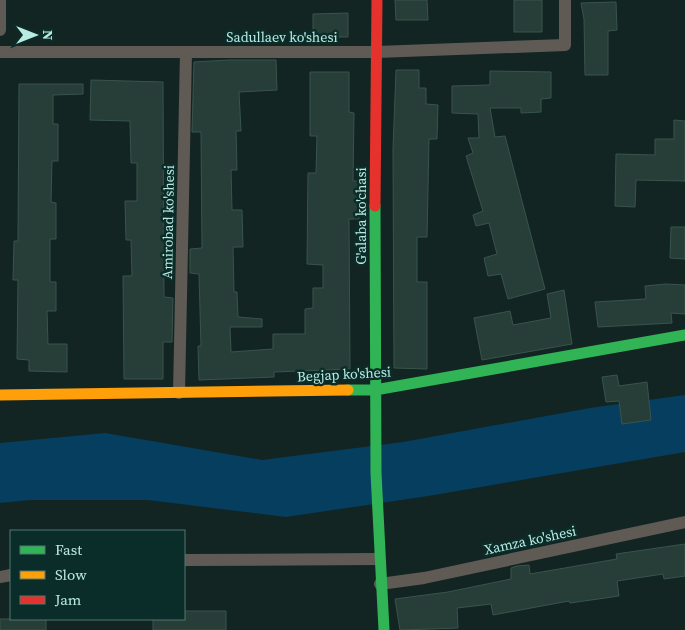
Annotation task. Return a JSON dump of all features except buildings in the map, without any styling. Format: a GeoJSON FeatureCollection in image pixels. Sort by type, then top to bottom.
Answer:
{"type":"FeatureCollection","features":[{"type":"Feature","properties":{"kind":"street"},"geometry":{"type":"LineString","coordinates":[[0,0],[0,30]]}},
{"type":"Feature","properties":{"kind":"street","name":"G'alaba ko'chasi"},"geometry":{"type":"LineString","coordinates":[[377,0],[376,527],[384,630]]}},
{"type":"Feature","properties":{"kind":"street","name":"Sadullaev ko'shesi"},"geometry":{"type":"LineString","coordinates":[[0,52],[377,52],[565,45],[565,0]]}},
{"type":"Feature","properties":{"kind":"street","name":"Amirobad ko'shesi"},"geometry":{"type":"LineString","coordinates":[[179,393],[186,52]]}},
{"type":"Feature","properties":{"kind":"street","name":"Begjap ko'shesi"},"geometry":{"type":"LineString","coordinates":[[0,395],[375,390],[685,335]]}},
{"type":"Feature","properties":{"kind":"street","name":"Xamza ko'shesi"},"geometry":{"type":"LineString","coordinates":[[380,584],[424,578],[685,522]]}},
{"type":"Feature","properties":{"kind":"street"},"geometry":{"type":"LineString","coordinates":[[185,560],[378,559]]}},
{"type":"Feature","properties":{"kind":"water"},"geometry":{"type":"Polygon","coordinates":[[[685,395],[685,452],[428,496],[286,517],[148,500],[30,500],[0,503],[0,443],[105,433],[262,460],[403,442],[590,408],[685,395]]]}},
{"type":"Feature","properties":{"kind":"traffic: fast"},"geometry":{"type":"LineString","coordinates":[[375,206],[376,473],[384,630]]}},
{"type":"Feature","properties":{"kind":"traffic: fast"},"geometry":{"type":"LineString","coordinates":[[348,390],[375,390],[685,335]]}},
{"type":"Feature","properties":{"kind":"traffic: slow"},"geometry":{"type":"LineString","coordinates":[[0,395],[348,390]]}},
{"type":"Feature","properties":{"kind":"traffic: jam"},"geometry":{"type":"LineString","coordinates":[[375,206],[377,0]]}}]}
